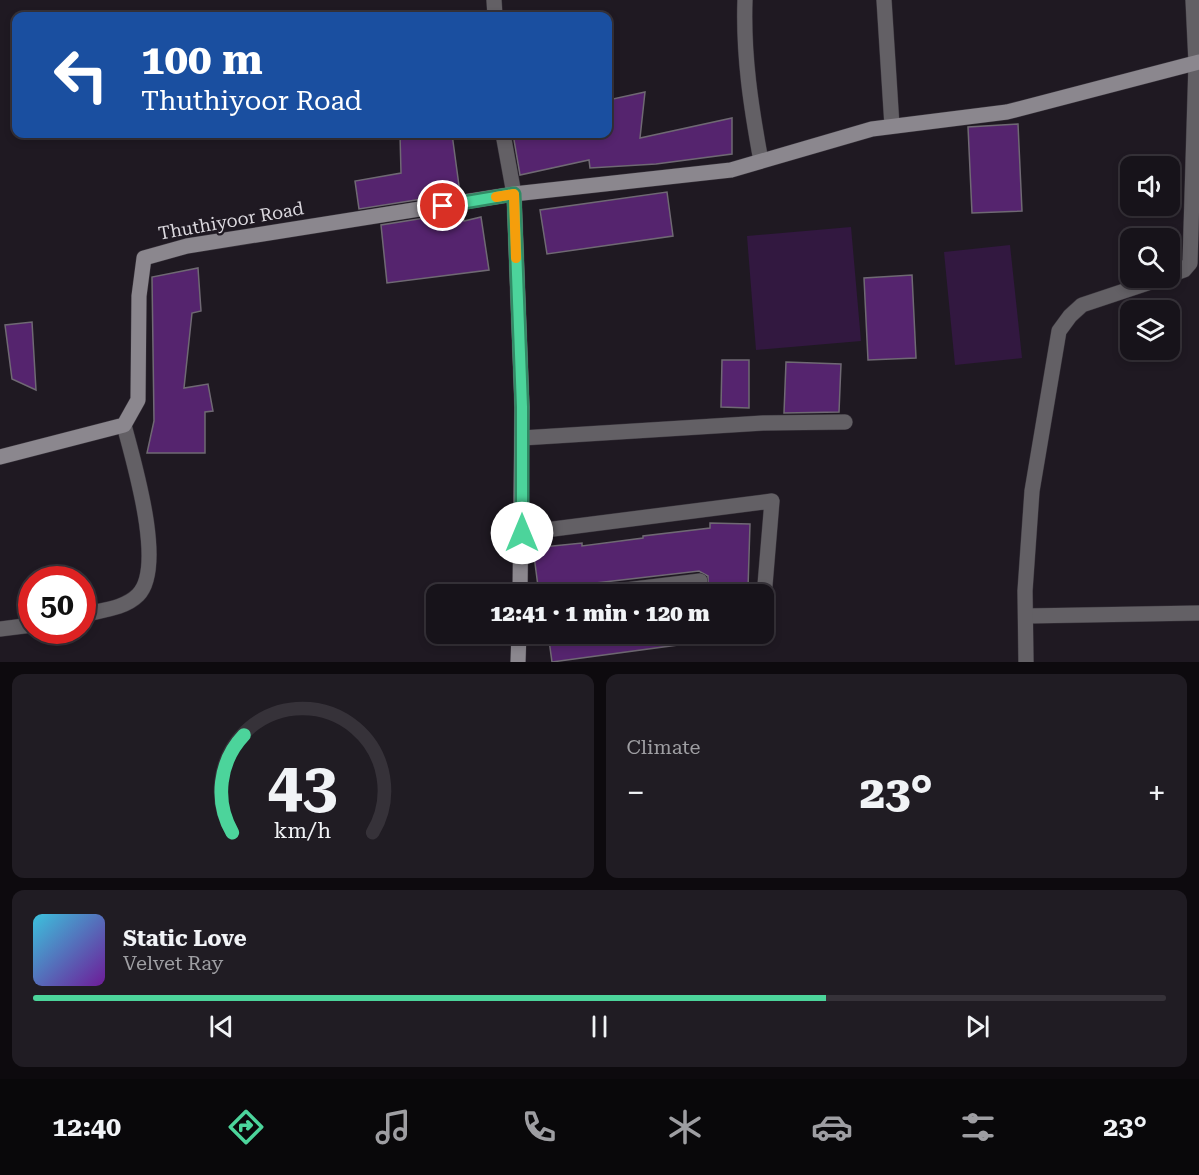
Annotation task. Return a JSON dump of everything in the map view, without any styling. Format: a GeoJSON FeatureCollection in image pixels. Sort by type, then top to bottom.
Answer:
{"type":"FeatureCollection","features":[{"type":"Feature","properties":{"kind":"main road"},"geometry":{"type":"LineString","coordinates":[[520,584],[522,438],[514,194],[731,170],[872,129],[1006,111],[1197,63]]}},
{"type":"Feature","properties":{"kind":"main road","name":"Thuthiyoor Road"},"geometry":{"type":"LineString","coordinates":[[124,425],[138,400],[139,296],[144,258],[187,246],[514,194]]}},
{"type":"Feature","properties":{"kind":"main road"},"geometry":{"type":"LineString","coordinates":[[0,457],[124,425]]}},
{"type":"Feature","properties":{"kind":"main road"},"geometry":{"type":"LineString","coordinates":[[518,662],[519,644]]}},
{"type":"Feature","properties":{"kind":"street"},"geometry":{"type":"LineString","coordinates":[[745,0],[744,30],[749,101],[762,161]]}},
{"type":"Feature","properties":{"kind":"street"},"geometry":{"type":"LineString","coordinates":[[884,0],[892,126]]}},
{"type":"Feature","properties":{"kind":"street"},"geometry":{"type":"LineString","coordinates":[[1180,271],[1190,263],[1197,63],[1193,0]]}},
{"type":"Feature","properties":{"kind":"street"},"geometry":{"type":"LineString","coordinates":[[504,138],[514,194]]}},
{"type":"Feature","properties":{"kind":"street"},"geometry":{"type":"LineString","coordinates":[[1026,662],[1032,490],[1059,331],[1070,315],[1082,305],[1133,288]]}},
{"type":"Feature","properties":{"kind":"street"},"geometry":{"type":"LineString","coordinates":[[522,438],[762,423],[845,422]]}},
{"type":"Feature","properties":{"kind":"street"},"geometry":{"type":"LineString","coordinates":[[96,612],[125,605],[140,594],[147,576],[148,522],[124,425]]}},
{"type":"Feature","properties":{"kind":"street"},"geometry":{"type":"LineString","coordinates":[[522,533],[772,501],[765,584]]}},
{"type":"Feature","properties":{"kind":"street"},"geometry":{"type":"LineString","coordinates":[[675,584],[700,581]]}},
{"type":"Feature","properties":{"kind":"street"},"geometry":{"type":"LineString","coordinates":[[1026,616],[1199,613]]}},
{"type":"Feature","properties":{"kind":"street"},"geometry":{"type":"LineString","coordinates":[[0,629],[18,627]]}},
{"type":"Feature","properties":{"kind":"shaded area"},"geometry":{"type":"Polygon","coordinates":[[[851,227],[861,341],[756,350],[747,236],[851,227]]]}},
{"type":"Feature","properties":{"kind":"shaded area"},"geometry":{"type":"Polygon","coordinates":[[[1010,245],[1022,358],[955,365],[944,252],[1010,245]]]}},
{"type":"Feature","properties":{"kind":"building"},"geometry":{"type":"Polygon","coordinates":[[[645,92],[640,138],[732,118],[732,154],[656,164],[590,168],[589,160],[520,175],[514,138],[612,138],[612,99],[645,92]]]}},
{"type":"Feature","properties":{"kind":"building"},"geometry":{"type":"Polygon","coordinates":[[[1018,124],[1022,211],[972,213],[968,127],[1018,124]]]}},
{"type":"Feature","properties":{"kind":"building"},"geometry":{"type":"Polygon","coordinates":[[[400,138],[453,138],[460,193],[359,209],[355,181],[401,173],[400,138]]]}},
{"type":"Feature","properties":{"kind":"building"},"geometry":{"type":"Polygon","coordinates":[[[667,192],[673,236],[547,254],[540,210],[667,192]]]}},
{"type":"Feature","properties":{"kind":"building"},"geometry":{"type":"Polygon","coordinates":[[[462,212],[464,221],[481,217],[489,270],[387,283],[381,225],[462,212]]]}},
{"type":"Feature","properties":{"kind":"building"},"geometry":{"type":"Polygon","coordinates":[[[198,268],[201,311],[192,313],[184,388],[208,384],[213,411],[205,412],[205,453],[147,453],[154,421],[152,277],[198,268]]]}},
{"type":"Feature","properties":{"kind":"building"},"geometry":{"type":"Polygon","coordinates":[[[912,275],[916,358],[868,360],[864,278],[912,275]]]}},
{"type":"Feature","properties":{"kind":"building"},"geometry":{"type":"Polygon","coordinates":[[[32,322],[36,390],[12,379],[5,325],[32,322]]]}},
{"type":"Feature","properties":{"kind":"building"},"geometry":{"type":"Polygon","coordinates":[[[722,360],[749,360],[749,408],[721,407],[722,360]]]}},
{"type":"Feature","properties":{"kind":"building"},"geometry":{"type":"Polygon","coordinates":[[[786,362],[841,364],[839,412],[784,413],[786,362]]]}},
{"type":"Feature","properties":{"kind":"building"},"geometry":{"type":"Polygon","coordinates":[[[710,523],[750,524],[748,584],[708,584],[708,576],[699,571],[587,584],[538,584],[533,548],[582,543],[582,546],[710,528],[710,523]]]}},
{"type":"Feature","properties":{"kind":"building"},"geometry":{"type":"Polygon","coordinates":[[[550,644],[685,644],[552,662],[550,644]]]}},
{"type":"Feature","properties":{"kind":"slow traffic"},"geometry":{"type":"LineString","coordinates":[[496,197],[514,194],[516,258]]}},
{"type":"Feature","properties":{"kind":"route"},"geometry":{"type":"LineString","coordinates":[[443,206],[514,194],[522,407],[522,533]]}}]}
